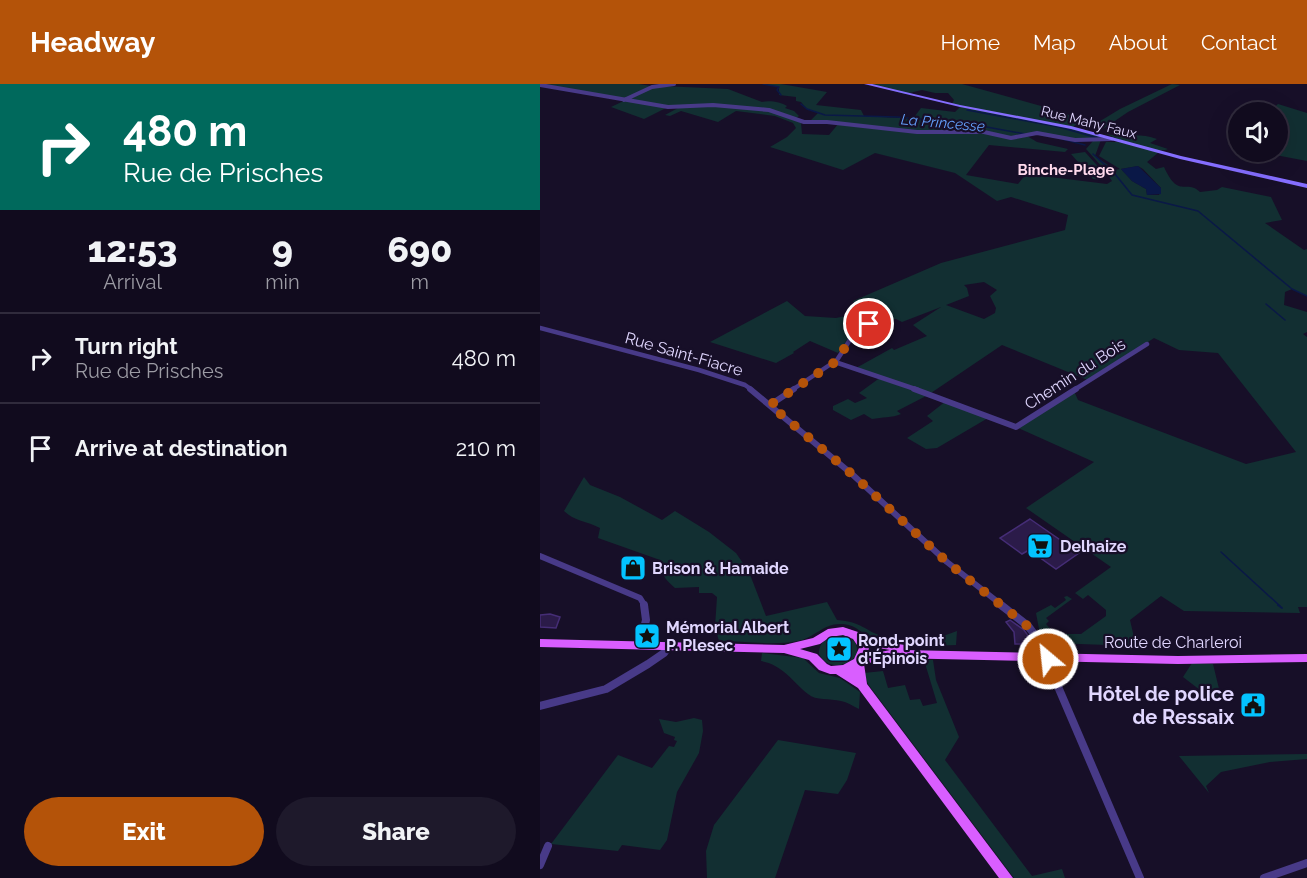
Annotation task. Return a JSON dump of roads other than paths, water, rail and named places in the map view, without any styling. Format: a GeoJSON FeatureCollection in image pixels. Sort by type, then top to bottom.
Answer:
{"type":"FeatureCollection","features":[{"type":"Feature","properties":{"kind":"main road"},"geometry":{"type":"LineString","coordinates":[[540,643],[784,648],[816,641],[828,633],[843,631],[850,632],[861,641],[894,648],[1046,653]]}},
{"type":"Feature","properties":{"kind":"main road"},"geometry":{"type":"LineString","coordinates":[[813,657],[812,649],[816,641]]}},
{"type":"Feature","properties":{"kind":"main road"},"geometry":{"type":"LineString","coordinates":[[861,641],[864,648],[859,661],[862,685]]}},
{"type":"Feature","properties":{"kind":"main road"},"geometry":{"type":"LineString","coordinates":[[784,648],[813,657],[823,667],[838,670],[862,685],[1007,878]]}},
{"type":"Feature","properties":{"kind":"main road","name":"Route de Charleroi"},"geometry":{"type":"LineString","coordinates":[[838,670],[859,661],[892,654],[1046,653],[1178,660],[1307,658]]}},
{"type":"Feature","properties":{"kind":"street"},"geometry":{"type":"LineString","coordinates":[[624,100],[652,87],[674,84]]}},
{"type":"Feature","properties":{"kind":"street","name":"Rue Mahy Faux"},"geometry":{"type":"LineString","coordinates":[[866,84],[1112,139],[1307,186]]}},
{"type":"Feature","properties":{"kind":"street"},"geometry":{"type":"LineString","coordinates":[[540,85],[672,107],[713,105],[764,110],[806,122],[827,122],[917,132],[984,132],[1006,138],[1041,134],[1075,140],[1112,139]]}},
{"type":"Feature","properties":{"kind":"street"},"geometry":{"type":"LineString","coordinates":[[770,405],[835,362],[855,333],[869,324],[870,321],[861,311]]}},
{"type":"Feature","properties":{"kind":"street","name":"Rue Saint-Fiacre"},"geometry":{"type":"LineString","coordinates":[[540,328],[738,381],[853,475],[947,562],[1019,618],[1039,639],[1046,653],[1059,689],[1140,878]]}},
{"type":"Feature","properties":{"kind":"street","name":"Chemin du Bois"},"geometry":{"type":"LineString","coordinates":[[835,362],[860,369],[1016,427],[1147,344]]}},
{"type":"Feature","properties":{"kind":"street"},"geometry":{"type":"LineString","coordinates":[[540,556],[640,598],[645,604],[647,614],[640,645]]}},
{"type":"Feature","properties":{"kind":"street"},"geometry":{"type":"LineString","coordinates":[[540,706],[606,689],[648,664],[664,653],[669,646]]}},
{"type":"Feature","properties":{"kind":"street"},"geometry":{"type":"LineString","coordinates":[[540,865],[548,846]]}},
{"type":"Feature","properties":{"kind":"street"},"geometry":{"type":"LineString","coordinates":[[1264,878],[1307,863]]}},
{"type":"Feature","properties":{"kind":"water"},"geometry":{"type":"Polygon","coordinates":[[[1138,166],[1161,188],[1161,194],[1147,195],[1146,189],[1132,181],[1121,169],[1138,166]]]}},
{"type":"Feature","properties":{"kind":"waterway","name":"La Princesse"},"geometry":{"type":"LineString","coordinates":[[763,84],[779,87],[777,90],[781,95]]}},
{"type":"Feature","properties":{"kind":"waterway","name":"La Princesse"},"geometry":{"type":"LineString","coordinates":[[801,104],[807,109],[825,115],[897,117],[965,123],[1025,134]]}},
{"type":"Feature","properties":{"kind":"waterway"},"geometry":{"type":"LineString","coordinates":[[967,110],[1059,127],[1098,138]]}},
{"type":"Feature","properties":{"kind":"waterway","name":"La Princesse"},"geometry":{"type":"LineString","coordinates":[[1062,139],[1085,145]]}},
{"type":"Feature","properties":{"kind":"waterway","name":"La Princesse"},"geometry":{"type":"LineString","coordinates":[[1093,154],[1115,174],[1132,195],[1198,211],[1292,289],[1307,296]]}},
{"type":"Feature","properties":{"kind":"waterway"},"geometry":{"type":"LineString","coordinates":[[1266,304],[1285,320]]}},
{"type":"Feature","properties":{"kind":"waterway"},"geometry":{"type":"LineString","coordinates":[[1221,552],[1280,606]]}},
{"type":"Feature","properties":{"kind":"waterway"},"geometry":{"type":"LineString","coordinates":[[1278,605],[1282,608]]}},
{"type":"Feature","properties":{"kind":"place","name":"Delhaize"},"geometry":{"type":"Point","coordinates":[1040,546]}},
{"type":"Feature","properties":{"kind":"place","name":"Brison & Hamaide"},"geometry":{"type":"Point","coordinates":[633,568]}},
{"type":"Feature","properties":{"kind":"place","name":"Mémorial Albert P. Plesec"},"geometry":{"type":"Point","coordinates":[647,636]}},
{"type":"Feature","properties":{"kind":"place","name":"Rond-point d'Épinois"},"geometry":{"type":"Point","coordinates":[839,649]}},
{"type":"Feature","properties":{"kind":"place","name":"Hôtel de police de Ressaix"},"geometry":{"type":"Point","coordinates":[1253,705]}},
{"type":"Feature","properties":{"kind":"district","name":"Binche-Plage"},"geometry":{"type":"Point","coordinates":[1066,170]}}]}
